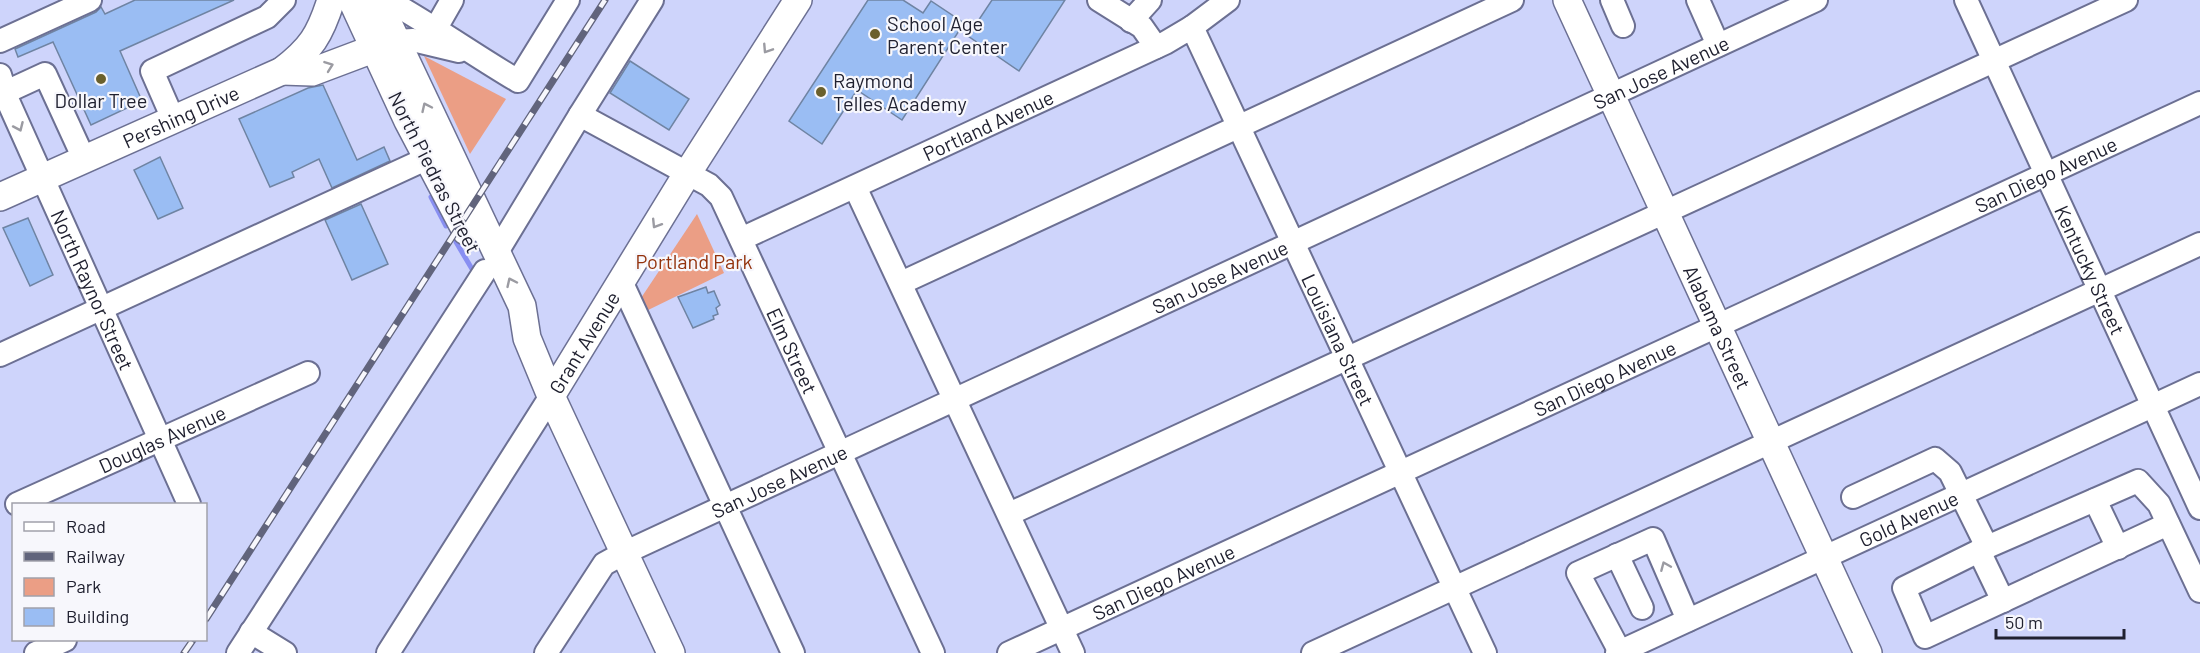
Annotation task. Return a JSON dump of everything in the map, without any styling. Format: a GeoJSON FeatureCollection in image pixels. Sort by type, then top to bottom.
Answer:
{"type":"FeatureCollection","features":[{"type":"Feature","properties":{"kind":"main road","name":"Pershing Drive"},"geometry":{"type":"LineString","coordinates":[[0,197],[282,71],[303,55],[314,41],[330,0]]}},
{"type":"Feature","properties":{"kind":"main road","name":"North Piedras Street"},"geometry":{"type":"LineString","coordinates":[[352,0],[384,44],[491,261]]}},
{"type":"Feature","properties":{"kind":"main road","name":"North Piedras Street"},"geometry":{"type":"LineString","coordinates":[[377,0],[384,44],[428,158],[491,261],[522,306],[528,338],[551,396],[671,653]]}},
{"type":"Feature","properties":{"kind":"main road","name":"Grant Avenue"},"geometry":{"type":"LineString","coordinates":[[551,396],[687,174],[798,0]]}},
{"type":"Feature","properties":{"kind":"main road","name":"Alabama Street"},"geometry":{"type":"LineString","coordinates":[[1567,0],[1868,653]]}},
{"type":"Feature","properties":{"kind":"main road"},"geometry":{"type":"LineString","coordinates":[[282,71],[312,72],[330,67],[384,44]]}},
{"type":"Feature","properties":{"kind":"street"},"geometry":{"type":"LineString","coordinates":[[0,40],[90,0]]}},
{"type":"Feature","properties":{"kind":"street"},"geometry":{"type":"LineString","coordinates":[[173,119],[152,71],[267,17],[284,0]]}},
{"type":"Feature","properties":{"kind":"street"},"geometry":{"type":"LineString","coordinates":[[387,0],[436,28],[474,56],[518,81],[560,3]]}},
{"type":"Feature","properties":{"kind":"street"},"geometry":{"type":"LineString","coordinates":[[436,28],[452,0]]}},
{"type":"Feature","properties":{"kind":"street"},"geometry":{"type":"LineString","coordinates":[[238,653],[491,261],[652,0]]}},
{"type":"Feature","properties":{"kind":"street"},"geometry":{"type":"LineString","coordinates":[[1099,0],[1142,27],[1156,47]]}},
{"type":"Feature","properties":{"kind":"street"},"geometry":{"type":"LineString","coordinates":[[1131,21],[1150,0]]}},
{"type":"Feature","properties":{"kind":"street","name":"Portland Avenue"},"geometry":{"type":"LineString","coordinates":[[741,239],[1156,47],[1192,27],[1228,0]]}},
{"type":"Feature","properties":{"kind":"street"},"geometry":{"type":"LineString","coordinates":[[901,283],[1512,0]]}},
{"type":"Feature","properties":{"kind":"street"},"geometry":{"type":"LineString","coordinates":[[1698,0],[1719,45]]}},
{"type":"Feature","properties":{"kind":"street","name":"San Jose Avenue"},"geometry":{"type":"LineString","coordinates":[[546,653],[604,564],[624,553],[1816,0]]}},
{"type":"Feature","properties":{"kind":"street","name":"Kentucky Street"},"geometry":{"type":"LineString","coordinates":[[1966,0],[2200,508]]}},
{"type":"Feature","properties":{"kind":"street"},"geometry":{"type":"LineString","coordinates":[[1009,514],[2126,0]]}},
{"type":"Feature","properties":{"kind":"street","name":"Louisiana Street"},"geometry":{"type":"LineString","coordinates":[[1192,27],[1485,653]]}},
{"type":"Feature","properties":{"kind":"street"},"geometry":{"type":"LineString","coordinates":[[384,44],[413,40],[474,56]]}},
{"type":"Feature","properties":{"kind":"street"},"geometry":{"type":"LineString","coordinates":[[3,83],[45,74],[84,159]]}},
{"type":"Feature","properties":{"kind":"street","name":"North Raynor Street"},"geometry":{"type":"LineString","coordinates":[[3,83],[8,101],[42,178],[189,503]]}},
{"type":"Feature","properties":{"kind":"street","name":"San Diego Avenue"},"geometry":{"type":"LineString","coordinates":[[1009,653],[2200,103]]}},
{"type":"Feature","properties":{"kind":"street","name":"Elm Street"},"geometry":{"type":"LineString","coordinates":[[579,115],[715,189],[721,197],[933,653]]}},
{"type":"Feature","properties":{"kind":"street"},"geometry":{"type":"LineString","coordinates":[[0,355],[428,158]]}},
{"type":"Feature","properties":{"kind":"street"},"geometry":{"type":"LineString","coordinates":[[855,187],[1073,653]]}},
{"type":"Feature","properties":{"kind":"street"},"geometry":{"type":"LineString","coordinates":[[1313,653],[2200,244]]}},
{"type":"Feature","properties":{"kind":"street"},"geometry":{"type":"LineString","coordinates":[[621,281],[794,653]]}},
{"type":"Feature","properties":{"kind":"street","name":"Douglas Avenue"},"geometry":{"type":"LineString","coordinates":[[19,503],[308,373]]}},
{"type":"Feature","properties":{"kind":"street","name":"Gold Avenue"},"geometry":{"type":"LineString","coordinates":[[1618,652],[2200,384]]}},
{"type":"Feature","properties":{"kind":"street","name":"Grant Avenue"},"geometry":{"type":"LineString","coordinates":[[388,653],[551,396]]}},
{"type":"Feature","properties":{"kind":"street"},"geometry":{"type":"LineString","coordinates":[[1853,497],[1935,459],[1950,472],[1962,493],[2002,601]]}},
{"type":"Feature","properties":{"kind":"street"},"geometry":{"type":"LineString","coordinates":[[2168,524],[1925,637],[1904,588],[1983,549],[2138,480],[2159,504],[2200,591]]}},
{"type":"Feature","properties":{"kind":"street"},"geometry":{"type":"LineString","coordinates":[[2095,500],[2118,548]]}},
{"type":"Feature","properties":{"kind":"street"},"geometry":{"type":"LineString","coordinates":[[1618,652],[1578,573],[1617,555],[1653,539],[1688,620]]}},
{"type":"Feature","properties":{"kind":"street"},"geometry":{"type":"LineString","coordinates":[[1617,555],[1642,608]]}},
{"type":"Feature","properties":{"kind":"street"},"geometry":{"type":"LineString","coordinates":[[251,632],[285,653]]}},
{"type":"Feature","properties":{"kind":"street"},"geometry":{"type":"LineString","coordinates":[[36,653],[61,641]]}},
{"type":"Feature","properties":{"kind":"green space"},"geometry":{"type":"Polygon","coordinates":[[[424,56],[506,99],[470,154],[424,56]]]}},
{"type":"Feature","properties":{"kind":"green space","name":"Portland Park"},"geometry":{"type":"Polygon","coordinates":[[[697,214],[724,273],[642,313],[637,304],[697,214]]]}},
{"type":"Feature","properties":{"kind":"building","name":"Dollar Tree"},"geometry":{"type":"Polygon","coordinates":[[[135,0],[234,0],[120,51],[142,101],[91,125],[53,42],[18,57],[15,49],[96,12],[101,7],[105,14],[135,0]]]}},
{"type":"Feature","properties":{"kind":"building","name":"Raymond Telles Academy"},"geometry":{"type":"Polygon","coordinates":[[[868,0],[903,0],[923,13],[931,1],[964,23],[902,120],[857,90],[822,144],[789,121],[868,0]]]}},
{"type":"Feature","properties":{"kind":"building"},"geometry":{"type":"Polygon","coordinates":[[[992,0],[1065,0],[1019,71],[968,36],[992,0]]]}},
{"type":"Feature","properties":{"kind":"building"},"geometry":{"type":"Polygon","coordinates":[[[630,61],[689,99],[669,130],[610,93],[630,61]]]}},
{"type":"Feature","properties":{"kind":"building"},"geometry":{"type":"Polygon","coordinates":[[[323,85],[357,160],[384,147],[390,161],[332,188],[319,159],[292,172],[294,177],[270,187],[239,119],[308,88],[323,85]]]}},
{"type":"Feature","properties":{"kind":"building"},"geometry":{"type":"Polygon","coordinates":[[[160,157],[183,208],[158,219],[134,170],[160,157]]]}},
{"type":"Feature","properties":{"kind":"building"},"geometry":{"type":"Polygon","coordinates":[[[361,204],[388,264],[352,280],[325,220],[361,204]]]}},
{"type":"Feature","properties":{"kind":"building"},"geometry":{"type":"Polygon","coordinates":[[[28,218],[53,275],[30,286],[3,228],[28,218]]]}},
{"type":"Feature","properties":{"kind":"building"},"geometry":{"type":"Polygon","coordinates":[[[706,287],[708,293],[714,291],[720,305],[716,308],[718,314],[713,316],[714,319],[693,328],[678,297],[706,287]]]}},
{"type":"Feature","properties":{"kind":"waterway"},"geometry":{"type":"LineString","coordinates":[[431,197],[446,226]]}},
{"type":"Feature","properties":{"kind":"waterway"},"geometry":{"type":"LineString","coordinates":[[456,242],[472,269]]}},
{"type":"Feature","properties":{"kind":"railway"},"geometry":{"type":"LineString","coordinates":[[207,617],[605,0]]}},
{"type":"Feature","properties":{"kind":"railway"},"geometry":{"type":"LineString","coordinates":[[184,653],[192,641]]}},
{"type":"Feature","properties":{"kind":"place","name":"School Age Parent Center"},"geometry":{"type":"Point","coordinates":[875,34]}},
{"type":"Feature","properties":{"kind":"place","name":"Dollar Tree"},"geometry":{"type":"Point","coordinates":[101,79]}},
{"type":"Feature","properties":{"kind":"place","name":"Raymond Telles Academy"},"geometry":{"type":"Point","coordinates":[821,92]}}]}
